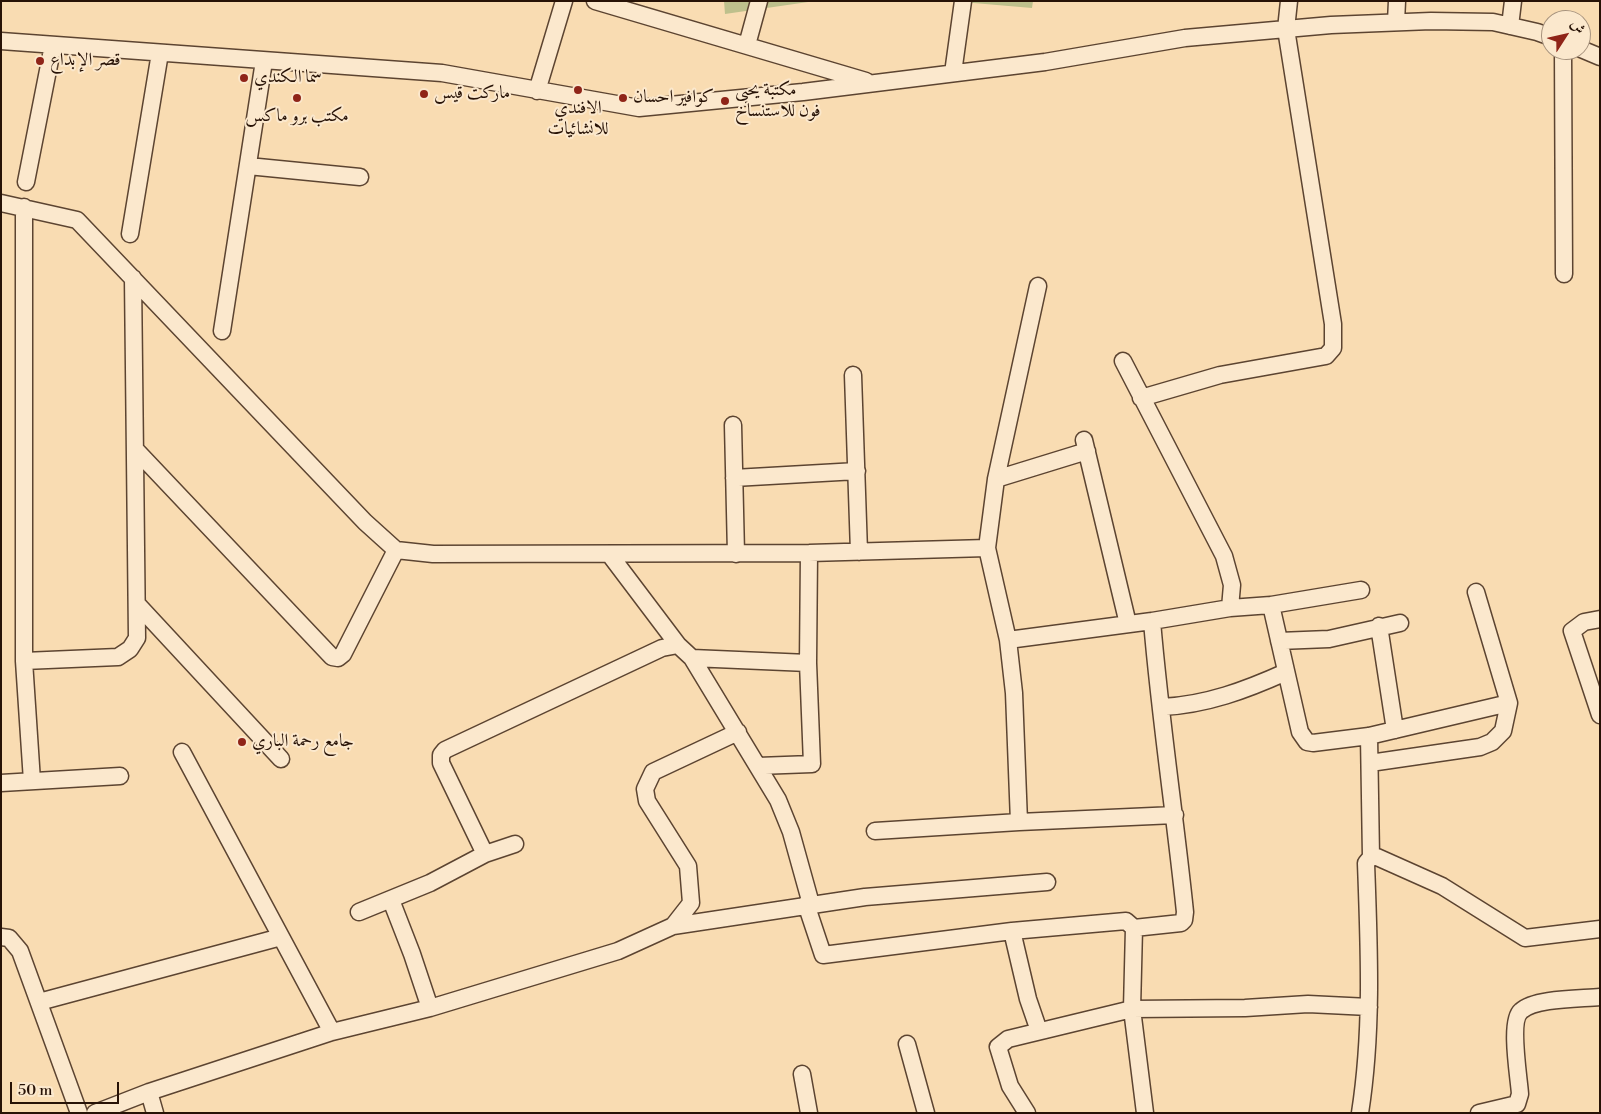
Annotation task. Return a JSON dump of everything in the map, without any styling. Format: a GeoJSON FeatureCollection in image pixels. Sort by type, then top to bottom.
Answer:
{"type":"FeatureCollection","features":[{"type":"Feature","properties":{"kind":"street"},"geometry":{"type":"LineString","coordinates":[[537,91],[564,1]]}},
{"type":"Feature","properties":{"kind":"street"},"geometry":{"type":"LineString","coordinates":[[594,1],[872,83]]}},
{"type":"Feature","properties":{"kind":"street"},"geometry":{"type":"LineString","coordinates":[[747,46],[759,1]]}},
{"type":"Feature","properties":{"kind":"street"},"geometry":{"type":"LineString","coordinates":[[953,73],[962,1]]}},
{"type":"Feature","properties":{"kind":"street"},"geometry":{"type":"LineString","coordinates":[[1141,398],[1220,375],[1326,356],[1333,348],[1333,324],[1286,29],[1289,1]]}},
{"type":"Feature","properties":{"kind":"street"},"geometry":{"type":"LineString","coordinates":[[1396,22],[1397,1]]}},
{"type":"Feature","properties":{"kind":"street"},"geometry":{"type":"LineString","coordinates":[[1510,26],[1513,1]]}},
{"type":"Feature","properties":{"kind":"street"},"geometry":{"type":"LineString","coordinates":[[1,41],[442,73],[639,108],[1045,62],[1185,38],[1286,29],[1396,22],[1493,22],[1541,34]]}},
{"type":"Feature","properties":{"kind":"street"},"geometry":{"type":"LineString","coordinates":[[26,182],[53,45]]}},
{"type":"Feature","properties":{"kind":"street"},"geometry":{"type":"LineString","coordinates":[[130,234],[160,53]]}},
{"type":"Feature","properties":{"kind":"street"},"geometry":{"type":"LineString","coordinates":[[1563,60],[1564,274]]}},
{"type":"Feature","properties":{"kind":"street"},"geometry":{"type":"LineString","coordinates":[[222,331],[264,61]]}},
{"type":"Feature","properties":{"kind":"street"},"geometry":{"type":"LineString","coordinates":[[248,166],[360,177]]}},
{"type":"Feature","properties":{"kind":"street"},"geometry":{"type":"LineString","coordinates":[[1,203],[77,220],[365,522],[396,550],[433,554],[736,554],[987,548]]}},
{"type":"Feature","properties":{"kind":"street"},"geometry":{"type":"LineString","coordinates":[[24,207],[24,661],[32,780]]}},
{"type":"Feature","properties":{"kind":"street"},"geometry":{"type":"LineString","coordinates":[[24,661],[110,658],[125,654],[130,650],[137,638],[133,278]]}},
{"type":"Feature","properties":{"kind":"street"},"geometry":{"type":"LineString","coordinates":[[1020,822],[1014,694],[1008,640],[987,548],[996,479],[1038,286]]}},
{"type":"Feature","properties":{"kind":"street"},"geometry":{"type":"LineString","coordinates":[[1123,361],[1224,556],[1232,585],[1230,608]]}},
{"type":"Feature","properties":{"kind":"street"},"geometry":{"type":"LineString","coordinates":[[853,375],[860,552]]}},
{"type":"Feature","properties":{"kind":"street"},"geometry":{"type":"LineString","coordinates":[[733,425],[736,554]]}},
{"type":"Feature","properties":{"kind":"street"},"geometry":{"type":"LineString","coordinates":[[996,479],[1085,445],[1128,624]]}},
{"type":"Feature","properties":{"kind":"street"},"geometry":{"type":"LineString","coordinates":[[135,450],[332,657],[338,658],[343,654],[396,550]]}},
{"type":"Feature","properties":{"kind":"street"},"geometry":{"type":"LineString","coordinates":[[734,478],[857,470]]}},
{"type":"Feature","properties":{"kind":"street"},"geometry":{"type":"LineString","coordinates":[[758,766],[812,764],[808,663],[809,553]]}},
{"type":"Feature","properties":{"kind":"street"},"geometry":{"type":"LineString","coordinates":[[610,554],[678,644],[692,658],[778,800],[792,832],[808,904],[823,955],[1012,931],[1126,921],[1134,928],[1180,923],[1184,920],[1185,912],[1175,815],[1162,707],[1158,690],[1152,621]]}},
{"type":"Feature","properties":{"kind":"street"},"geometry":{"type":"LineString","coordinates":[[1008,640],[1152,621],[1230,608],[1271,606],[1361,590]]}},
{"type":"Feature","properties":{"kind":"street"},"geometry":{"type":"LineString","coordinates":[[1370,763],[1487,744],[1503,731],[1509,703],[1476,592]]}},
{"type":"Feature","properties":{"kind":"street"},"geometry":{"type":"LineString","coordinates":[[138,605],[281,759]]}},
{"type":"Feature","properties":{"kind":"street"},"geometry":{"type":"LineString","coordinates":[[1271,606],[1300,732],[1307,742],[1369,736],[1509,703]]}},
{"type":"Feature","properties":{"kind":"street"},"geometry":{"type":"LineString","coordinates":[[1600,618],[1584,622],[1572,631],[1600,715]]}},
{"type":"Feature","properties":{"kind":"street"},"geometry":{"type":"LineString","coordinates":[[1279,641],[1328,639],[1379,626],[1400,623]]}},
{"type":"Feature","properties":{"kind":"street"},"geometry":{"type":"LineString","coordinates":[[1379,626],[1395,730]]}},
{"type":"Feature","properties":{"kind":"street"},"geometry":{"type":"LineString","coordinates":[[485,854],[441,763],[441,755],[445,750],[662,648],[678,644]]}},
{"type":"Feature","properties":{"kind":"street"},"geometry":{"type":"LineString","coordinates":[[692,658],[808,663]]}},
{"type":"Feature","properties":{"kind":"street"},"geometry":{"type":"LineString","coordinates":[[1162,707],[1209,702],[1257,685],[1286,672]]}},
{"type":"Feature","properties":{"kind":"street"},"geometry":{"type":"LineString","coordinates":[[673,926],[691,903],[688,866],[647,801],[645,789],[653,772],[738,732]]}},
{"type":"Feature","properties":{"kind":"street"},"geometry":{"type":"LineString","coordinates":[[1369,736],[1371,857]]}},
{"type":"Feature","properties":{"kind":"street"},"geometry":{"type":"LineString","coordinates":[[182,752],[332,1032]]}},
{"type":"Feature","properties":{"kind":"street"},"geometry":{"type":"LineString","coordinates":[[1,783],[120,776]]}},
{"type":"Feature","properties":{"kind":"street"},"geometry":{"type":"LineString","coordinates":[[875,831],[1175,815]]}},
{"type":"Feature","properties":{"kind":"street"},"geometry":{"type":"LineString","coordinates":[[359,912],[430,883],[485,854],[515,844]]}},
{"type":"Feature","properties":{"kind":"street"},"geometry":{"type":"LineString","coordinates":[[1360,1113],[1367,1068],[1369,1007],[1366,862],[1371,857],[1377,857],[1442,886],[1525,938],[1600,929]]}},
{"type":"Feature","properties":{"kind":"street"},"geometry":{"type":"LineString","coordinates":[[95,1113],[150,1092],[332,1032],[430,1008],[618,951],[673,926],[808,904],[865,897],[1047,882]]}},
{"type":"Feature","properties":{"kind":"street"},"geometry":{"type":"LineString","coordinates":[[391,900],[430,1008]]}},
{"type":"Feature","properties":{"kind":"street"},"geometry":{"type":"LineString","coordinates":[[1134,928],[1132,1009],[1145,1113]]}},
{"type":"Feature","properties":{"kind":"street"},"geometry":{"type":"LineString","coordinates":[[1012,931],[1028,999],[1039,1031]]}},
{"type":"Feature","properties":{"kind":"street"},"geometry":{"type":"LineString","coordinates":[[1,937],[9,938],[20,951],[79,1113]]}},
{"type":"Feature","properties":{"kind":"street"},"geometry":{"type":"LineString","coordinates":[[39,1002],[281,937]]}},
{"type":"Feature","properties":{"kind":"street"},"geometry":{"type":"LineString","coordinates":[[1479,1113],[1517,1104],[1520,1094],[1515,1023],[1520,1012],[1532,1004],[1600,997]]}},
{"type":"Feature","properties":{"kind":"street"},"geometry":{"type":"LineString","coordinates":[[1027,1113],[1010,1086],[998,1047],[1008,1038],[1132,1009],[1245,1008],[1308,1004],[1369,1007]]}},
{"type":"Feature","properties":{"kind":"street"},"geometry":{"type":"LineString","coordinates":[[907,1044],[926,1113]]}},
{"type":"Feature","properties":{"kind":"street"},"geometry":{"type":"LineString","coordinates":[[802,1074],[810,1113]]}},
{"type":"Feature","properties":{"kind":"street"},"geometry":{"type":"LineString","coordinates":[[150,1092],[155,1113]]}},
{"type":"Feature","properties":{"kind":"green space"},"geometry":{"type":"Polygon","coordinates":[[[724,1],[815,1],[725,14],[724,1]]]}},
{"type":"Feature","properties":{"kind":"green space"},"geometry":{"type":"Polygon","coordinates":[[[950,1],[1033,1],[1032,8],[950,1]]]}},
{"type":"Feature","properties":{"kind":"place","name":"قصر الإبداع"},"geometry":{"type":"Point","coordinates":[40,61]}},
{"type":"Feature","properties":{"kind":"place","name":"سما الكندي"},"geometry":{"type":"Point","coordinates":[244,78]}},
{"type":"Feature","properties":{"kind":"place","name":"الافندي للانشائيات"},"geometry":{"type":"Point","coordinates":[578,90]}},
{"type":"Feature","properties":{"kind":"place","name":"ماركت قيس"},"geometry":{"type":"Point","coordinates":[424,94]}},
{"type":"Feature","properties":{"kind":"place","name":"مكتب برو ماكس"},"geometry":{"type":"Point","coordinates":[297,98]}},
{"type":"Feature","properties":{"kind":"place","name":"كوافير احسان"},"geometry":{"type":"Point","coordinates":[623,98]}},
{"type":"Feature","properties":{"kind":"place","name":"مكتبة يحيى فون للاستنساخ"},"geometry":{"type":"Point","coordinates":[725,101]}},
{"type":"Feature","properties":{"kind":"place","name":"جامع رحمة الباري"},"geometry":{"type":"Point","coordinates":[242,742]}}]}
